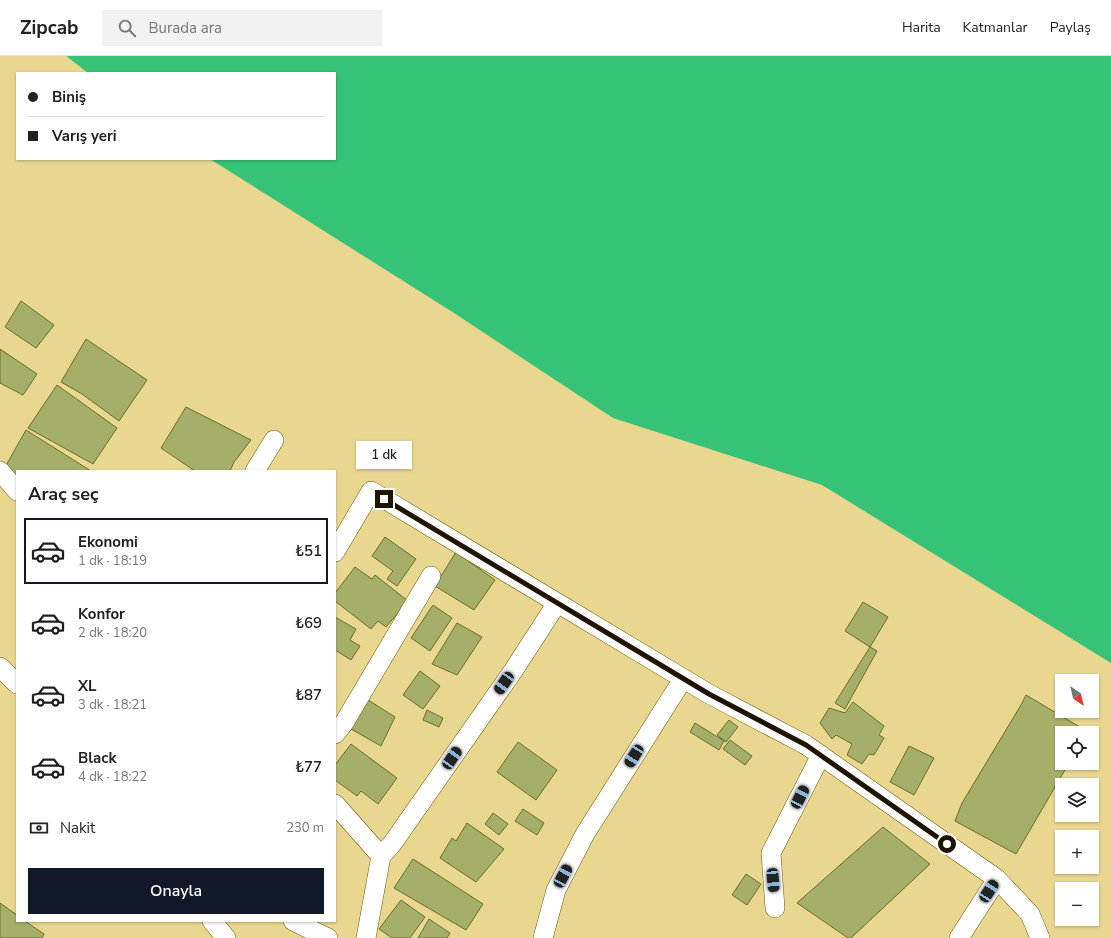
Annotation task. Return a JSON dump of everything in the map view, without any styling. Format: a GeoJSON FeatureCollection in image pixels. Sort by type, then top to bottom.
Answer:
{"type":"FeatureCollection","features":[{"type":"Feature","properties":{"kind":"street"},"geometry":{"type":"LineString","coordinates":[[256,470],[274,440]]}},
{"type":"Feature","properties":{"kind":"street"},"geometry":{"type":"LineString","coordinates":[[0,471],[16,490]]}},
{"type":"Feature","properties":{"kind":"street"},"geometry":{"type":"LineString","coordinates":[[336,550],[371,491],[683,679],[806,745],[821,755],[997,879],[1030,914],[1040,938]]}},
{"type":"Feature","properties":{"kind":"street"},"geometry":{"type":"LineString","coordinates":[[336,733],[344,724],[431,576]]}},
{"type":"Feature","properties":{"kind":"street"},"geometry":{"type":"LineString","coordinates":[[366,938],[381,856],[406,825],[557,603]]}},
{"type":"Feature","properties":{"kind":"street"},"geometry":{"type":"LineString","coordinates":[[0,667],[16,680]]}},
{"type":"Feature","properties":{"kind":"street"},"geometry":{"type":"LineString","coordinates":[[543,938],[556,890],[585,834],[683,679]]}},
{"type":"Feature","properties":{"kind":"street"},"geometry":{"type":"LineString","coordinates":[[775,908],[771,853],[821,755]]}},
{"type":"Feature","properties":{"kind":"street"},"geometry":{"type":"LineString","coordinates":[[336,805],[381,856]]}},
{"type":"Feature","properties":{"kind":"street"},"geometry":{"type":"LineString","coordinates":[[959,938],[997,879]]}},
{"type":"Feature","properties":{"kind":"street"},"geometry":{"type":"LineString","coordinates":[[213,922],[226,938]]}},
{"type":"Feature","properties":{"kind":"street"},"geometry":{"type":"LineString","coordinates":[[295,922],[328,938]]}},
{"type":"Feature","properties":{"kind":"shaded area"},"geometry":{"type":"Polygon","coordinates":[[[66,56],[1111,56],[1111,663],[822,485],[613,418],[454,313],[212,160],[336,160],[336,72],[87,72],[66,56]]]}},
{"type":"Feature","properties":{"kind":"building"},"geometry":{"type":"Polygon","coordinates":[[[21,301],[54,325],[36,348],[5,327],[21,301]]]}},
{"type":"Feature","properties":{"kind":"building"},"geometry":{"type":"Polygon","coordinates":[[[86,339],[147,380],[119,421],[82,394],[61,382],[86,339]]]}},
{"type":"Feature","properties":{"kind":"building"},"geometry":{"type":"Polygon","coordinates":[[[0,349],[37,374],[23,395],[0,383],[0,349]]]}},
{"type":"Feature","properties":{"kind":"building"},"geometry":{"type":"Polygon","coordinates":[[[57,385],[117,428],[93,464],[28,428],[57,385]]]}},
{"type":"Feature","properties":{"kind":"building"},"geometry":{"type":"Polygon","coordinates":[[[186,407],[251,440],[234,462],[230,470],[194,470],[161,448],[186,407]]]}},
{"type":"Feature","properties":{"kind":"building"},"geometry":{"type":"Polygon","coordinates":[[[26,430],[89,470],[16,470],[16,476],[4,469],[26,430]]]}},
{"type":"Feature","properties":{"kind":"building"},"geometry":{"type":"Polygon","coordinates":[[[385,537],[416,559],[397,586],[387,579],[393,571],[372,556],[385,537]]]}},
{"type":"Feature","properties":{"kind":"building"},"geometry":{"type":"Polygon","coordinates":[[[456,552],[495,580],[474,610],[435,586],[456,552]]]}},
{"type":"Feature","properties":{"kind":"building"},"geometry":{"type":"Polygon","coordinates":[[[355,567],[372,579],[375,575],[408,601],[386,627],[378,621],[371,629],[336,602],[336,592],[355,567]]]}},
{"type":"Feature","properties":{"kind":"building"},"geometry":{"type":"Polygon","coordinates":[[[863,602],[888,617],[870,647],[845,631],[863,602]]]}},
{"type":"Feature","properties":{"kind":"building"},"geometry":{"type":"Polygon","coordinates":[[[433,605],[452,618],[430,651],[411,638],[433,605]]]}},
{"type":"Feature","properties":{"kind":"building"},"geometry":{"type":"Polygon","coordinates":[[[336,618],[356,629],[350,640],[360,646],[351,660],[336,651],[336,618]]]}},
{"type":"Feature","properties":{"kind":"building"},"geometry":{"type":"Polygon","coordinates":[[[457,623],[482,637],[457,675],[432,664],[457,623]]]}},
{"type":"Feature","properties":{"kind":"building"},"geometry":{"type":"Polygon","coordinates":[[[870,647],[877,651],[845,709],[835,703],[870,647]]]}},
{"type":"Feature","properties":{"kind":"building"},"geometry":{"type":"Polygon","coordinates":[[[420,671],[440,686],[423,709],[403,695],[420,671]]]}},
{"type":"Feature","properties":{"kind":"building"},"geometry":{"type":"Polygon","coordinates":[[[1026,695],[1055,712],[1055,718],[1065,718],[1078,726],[1055,726],[1055,770],[1065,770],[1060,778],[1055,778],[1055,787],[1016,854],[955,821],[962,803],[1026,695]]]}},
{"type":"Feature","properties":{"kind":"building"},"geometry":{"type":"Polygon","coordinates":[[[365,698],[395,717],[381,746],[351,729],[365,698]]]}},
{"type":"Feature","properties":{"kind":"building"},"geometry":{"type":"Polygon","coordinates":[[[853,702],[884,726],[879,735],[884,738],[874,755],[869,754],[862,764],[847,755],[852,744],[836,735],[832,739],[820,723],[829,708],[845,713],[853,702]]]}},
{"type":"Feature","properties":{"kind":"building"},"geometry":{"type":"Polygon","coordinates":[[[427,710],[443,718],[439,727],[423,720],[427,710]]]}},
{"type":"Feature","properties":{"kind":"building"},"geometry":{"type":"Polygon","coordinates":[[[729,720],[738,727],[726,742],[717,735],[729,720]]]}},
{"type":"Feature","properties":{"kind":"building"},"geometry":{"type":"Polygon","coordinates":[[[695,723],[724,741],[719,750],[690,732],[695,723]]]}},
{"type":"Feature","properties":{"kind":"building"},"geometry":{"type":"Polygon","coordinates":[[[730,740],[752,756],[745,765],[723,749],[730,740]]]}},
{"type":"Feature","properties":{"kind":"building"},"geometry":{"type":"Polygon","coordinates":[[[518,742],[557,770],[536,800],[497,772],[518,742]]]}},
{"type":"Feature","properties":{"kind":"building"},"geometry":{"type":"Polygon","coordinates":[[[351,744],[397,778],[378,804],[361,791],[357,796],[336,781],[336,764],[351,744]]]}},
{"type":"Feature","properties":{"kind":"building"},"geometry":{"type":"Polygon","coordinates":[[[909,746],[934,758],[914,795],[890,782],[909,746]]]}},
{"type":"Feature","properties":{"kind":"building"},"geometry":{"type":"Polygon","coordinates":[[[523,809],[544,823],[537,835],[515,821],[523,809]]]}},
{"type":"Feature","properties":{"kind":"building"},"geometry":{"type":"Polygon","coordinates":[[[493,813],[508,824],[499,835],[485,824],[493,813]]]}},
{"type":"Feature","properties":{"kind":"building"},"geometry":{"type":"Polygon","coordinates":[[[467,823],[504,849],[476,882],[440,858],[452,838],[456,841],[467,823]]]}},
{"type":"Feature","properties":{"kind":"building"},"geometry":{"type":"Polygon","coordinates":[[[883,827],[930,864],[851,938],[848,938],[797,903],[883,827]]]}},
{"type":"Feature","properties":{"kind":"building"},"geometry":{"type":"Polygon","coordinates":[[[413,859],[483,904],[466,930],[394,888],[413,859]]]}},
{"type":"Feature","properties":{"kind":"building"},"geometry":{"type":"Polygon","coordinates":[[[746,874],[761,884],[747,905],[732,895],[746,874]]]}},
{"type":"Feature","properties":{"kind":"building"},"geometry":{"type":"Polygon","coordinates":[[[401,900],[425,917],[410,938],[392,938],[379,929],[401,900]]]}},
{"type":"Feature","properties":{"kind":"building"},"geometry":{"type":"Polygon","coordinates":[[[0,903],[16,914],[16,922],[26,922],[44,934],[42,938],[0,938],[0,903]]]}},
{"type":"Feature","properties":{"kind":"building"},"geometry":{"type":"Polygon","coordinates":[[[429,919],[450,933],[447,938],[418,938],[429,919]]]}},
{"type":"Feature","properties":{"kind":"route"},"geometry":{"type":"LineString","coordinates":[[384,499],[709,694],[806,745],[947,844]]}}]}
